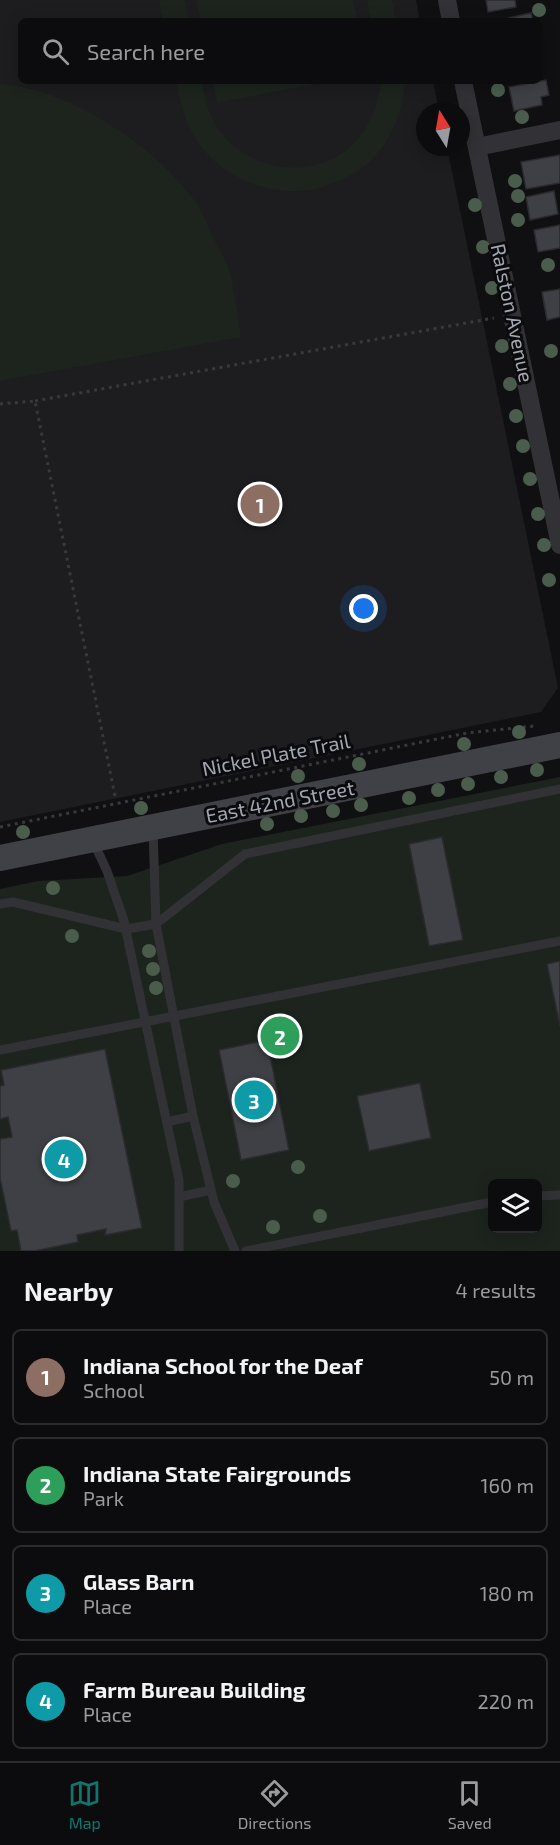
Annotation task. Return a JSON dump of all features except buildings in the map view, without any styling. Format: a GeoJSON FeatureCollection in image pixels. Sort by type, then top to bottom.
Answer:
{"type":"FeatureCollection","features":[{"type":"Feature","properties":{"kind":"street"},"geometry":{"type":"LineString","coordinates":[[447,0],[450,18]]}},
{"type":"Feature","properties":{"kind":"street","name":"Ralston Avenue"},"geometry":{"type":"LineString","coordinates":[[465,84],[560,545]]}},
{"type":"Feature","properties":{"kind":"street"},"geometry":{"type":"LineString","coordinates":[[477,147],[560,130]]}},
{"type":"Feature","properties":{"kind":"street","name":"East 42nd Street"},"geometry":{"type":"LineString","coordinates":[[0,858],[560,745]]}},
{"type":"Feature","properties":{"kind":"lane"},"geometry":{"type":"LineString","coordinates":[[0,904],[13,902],[126,929],[156,924],[245,854],[560,789]]}},
{"type":"Feature","properties":{"kind":"lane"},"geometry":{"type":"LineString","coordinates":[[153,827],[156,924],[193,1116],[214,1202],[235,1251]]}},
{"type":"Feature","properties":{"kind":"lane"},"geometry":{"type":"LineString","coordinates":[[92,839],[107,871],[126,929],[146,1022],[179,1180],[179,1251]]}},
{"type":"Feature","properties":{"kind":"lane"},"geometry":{"type":"LineString","coordinates":[[0,1050],[560,941]]}},
{"type":"Feature","properties":{"kind":"lane"},"geometry":{"type":"LineString","coordinates":[[167,1122],[193,1116]]}},
{"type":"Feature","properties":{"kind":"lane"},"geometry":{"type":"LineString","coordinates":[[179,1197],[212,1190]]}},
{"type":"Feature","properties":{"kind":"lane"},"geometry":{"type":"LineString","coordinates":[[542,1196],[560,1195]]}},
{"type":"Feature","properties":{"kind":"lane"},"geometry":{"type":"LineString","coordinates":[[246,1251],[488,1203]]}},
{"type":"Feature","properties":{"kind":"path"},"geometry":{"type":"LineString","coordinates":[[0,405],[35,401],[512,315]]}},
{"type":"Feature","properties":{"kind":"path"},"geometry":{"type":"LineString","coordinates":[[35,401],[116,796]]}},
{"type":"Feature","properties":{"kind":"path","name":"Nickel Plate Trail"},"geometry":{"type":"LineString","coordinates":[[0,827],[467,733],[537,726]]}},
{"type":"Feature","properties":{"kind":"shaded area"},"geometry":{"type":"Polygon","coordinates":[[[0,0],[416,0],[419,18],[18,18],[18,84],[434,84],[437,102],[416,102],[416,156],[449,156],[558,688],[541,712],[0,822],[0,0]]]}},
{"type":"Feature","properties":{"kind":"shaded area"},"geometry":{"type":"Polygon","coordinates":[[[159,0],[185,0],[188,18],[162,18],[159,0]]]}},
{"type":"Feature","properties":{"kind":"shaded area"},"geometry":{"type":"Polygon","coordinates":[[[196,0],[353,0],[357,18],[200,18],[196,0]]]}},
{"type":"Feature","properties":{"kind":"shaded area"},"geometry":{"type":"Polygon","coordinates":[[[367,0],[392,0],[395,18],[370,18],[367,0]]]}},
{"type":"Feature","properties":{"kind":"shaded area"},"geometry":{"type":"Polygon","coordinates":[[[0,84],[27,88],[54,97],[110,124],[136,142],[180,183],[200,208],[227,265],[241,337],[0,381],[0,84]]]}},
{"type":"Feature","properties":{"kind":"shaded area"},"geometry":{"type":"Polygon","coordinates":[[[177,84],[202,84],[213,120],[234,146],[266,164],[304,167],[322,163],[339,155],[354,143],[369,122],[376,106],[380,84],[405,84],[396,122],[388,139],[373,159],[343,179],[305,191],[270,189],[228,172],[206,153],[197,141],[181,104],[177,84]]]}},
{"type":"Feature","properties":{"kind":"shaded area"},"geometry":{"type":"Polygon","coordinates":[[[214,84],[314,84],[217,103],[214,84]]]}},
{"type":"Feature","properties":{"kind":"shaded area"},"geometry":{"type":"Polygon","coordinates":[[[560,777],[560,1251],[0,1251],[0,889],[38,881],[127,876],[222,844],[560,777]]]}},
{"type":"Feature","properties":{"kind":"place","name":"Indiana School for the Deaf"},"geometry":{"type":"Point","coordinates":[260,504]}},
{"type":"Feature","properties":{"kind":"place","name":"Indiana State Fairgrounds"},"geometry":{"type":"Point","coordinates":[280,1036]}},
{"type":"Feature","properties":{"kind":"place","name":"Glass Barn"},"geometry":{"type":"Point","coordinates":[254,1100]}},
{"type":"Feature","properties":{"kind":"place","name":"Farm Bureau Building"},"geometry":{"type":"Point","coordinates":[64,1159]}}]}
